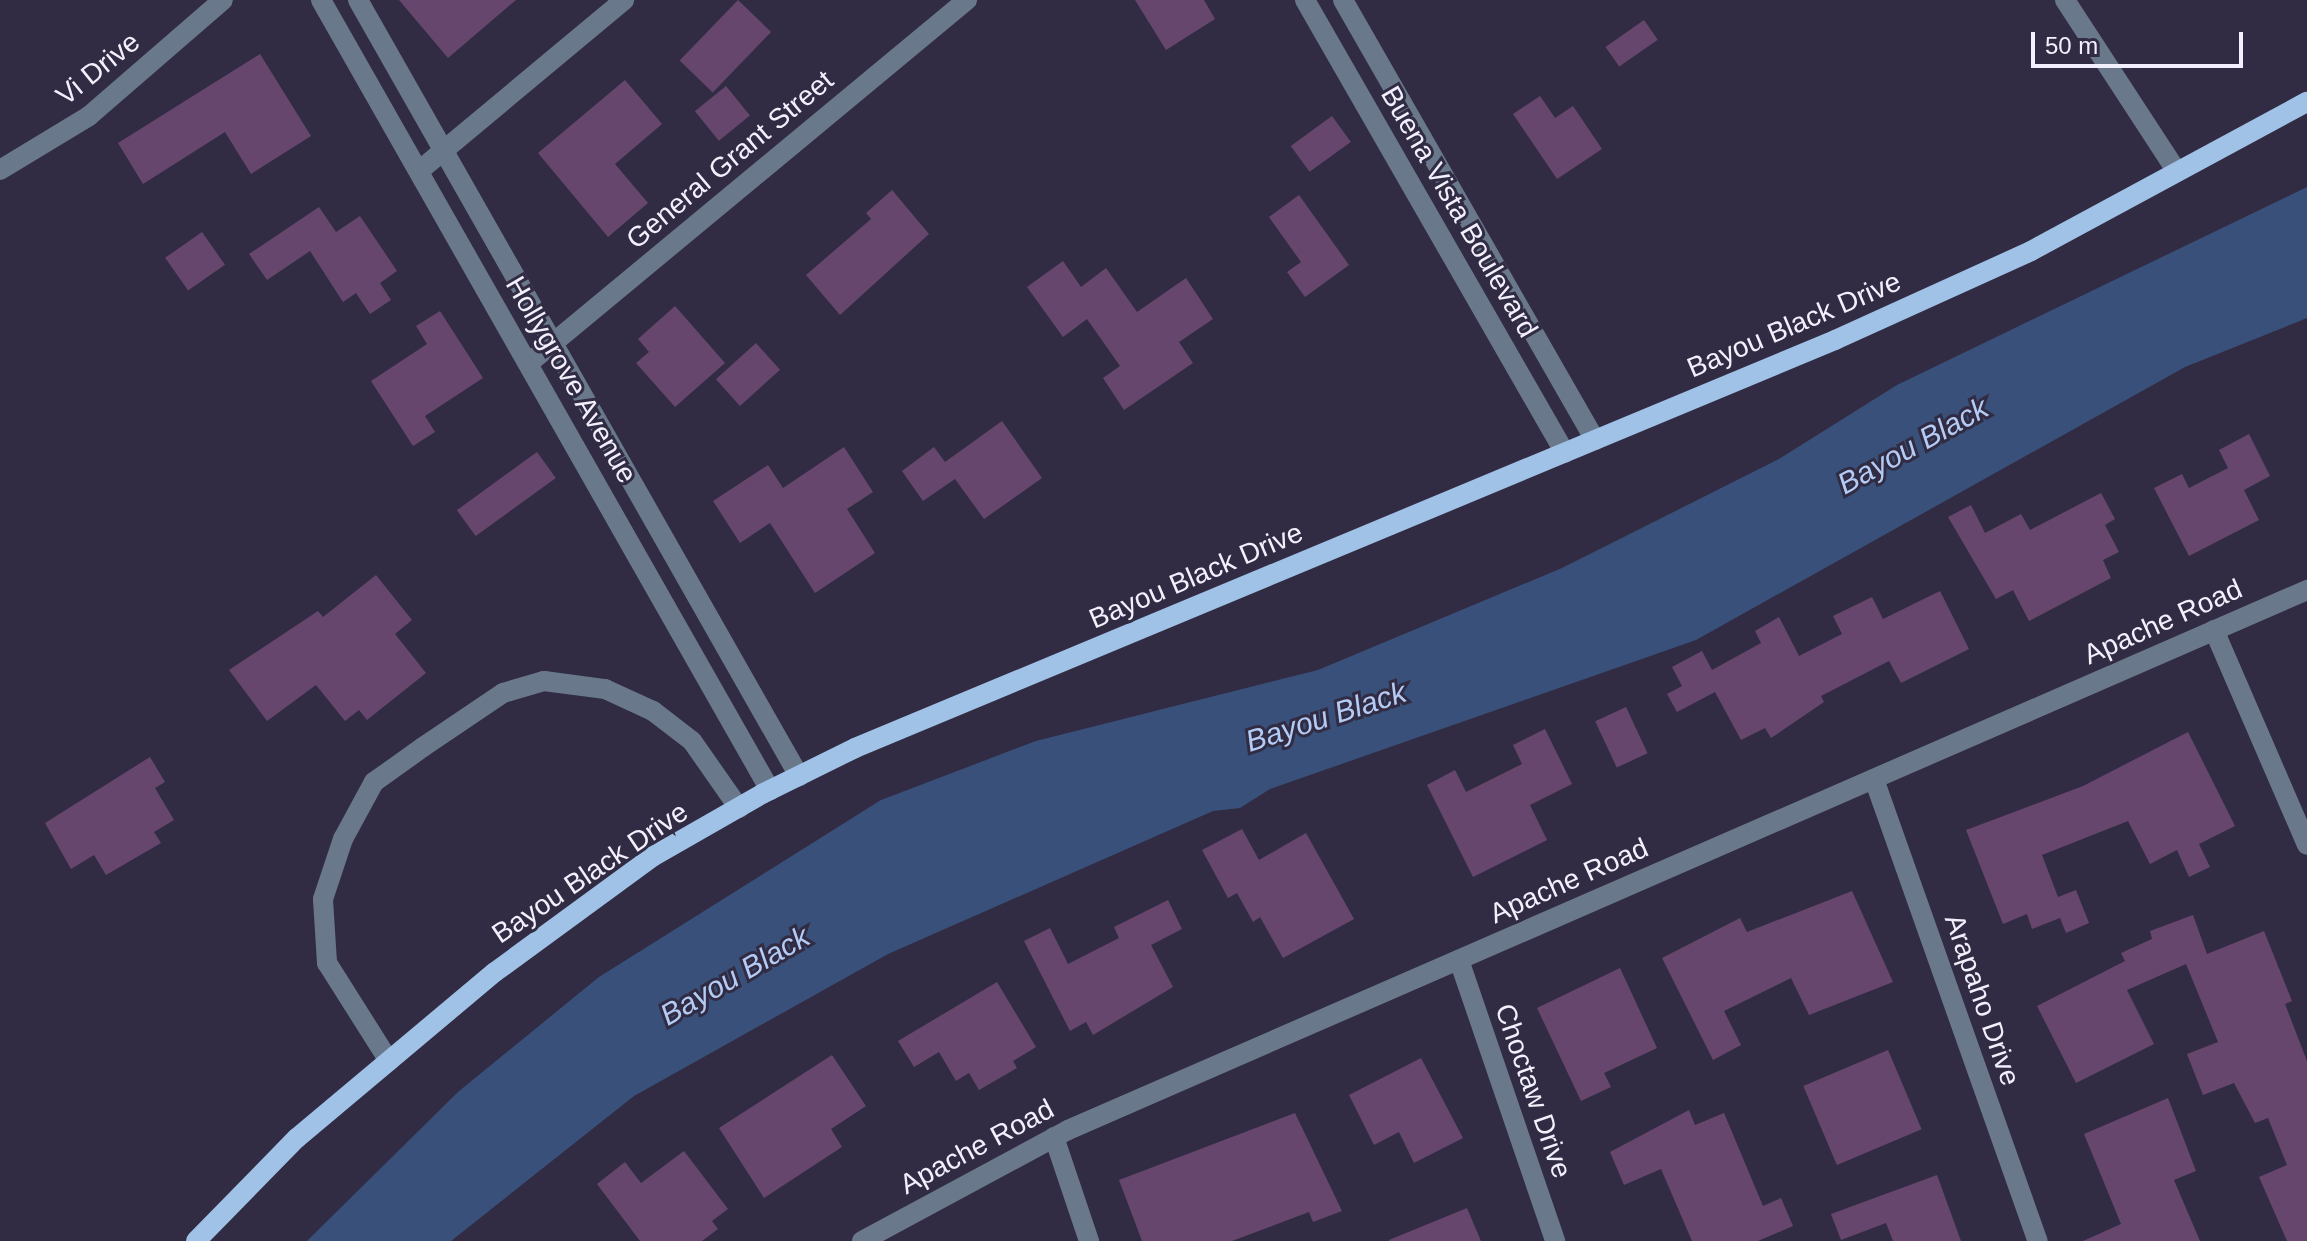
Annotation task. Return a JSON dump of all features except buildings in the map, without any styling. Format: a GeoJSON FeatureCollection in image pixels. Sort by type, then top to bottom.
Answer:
{"type":"FeatureCollection","features":[{"type":"Feature","properties":{"kind":"main road","name":"Bayou Black Drive"},"geometry":{"type":"LineString","coordinates":[[196,1241],[297,1138],[589,901],[770,790],[2007,262],[2307,102]]}},
{"type":"Feature","properties":{"kind":"street","name":"Vi Drive"},"geometry":{"type":"LineString","coordinates":[[0,170],[89,116],[223,0]]}},
{"type":"Feature","properties":{"kind":"street","name":"Hollygrove Avenue"},"geometry":{"type":"LineString","coordinates":[[321,0],[770,790]]}},
{"type":"Feature","properties":{"kind":"street","name":"Hollygrove Avenue"},"geometry":{"type":"LineString","coordinates":[[358,0],[799,776]]}},
{"type":"Feature","properties":{"kind":"street"},"geometry":{"type":"LineString","coordinates":[[419,171],[624,0]]}},
{"type":"Feature","properties":{"kind":"street","name":"General Grant Street"},"geometry":{"type":"LineString","coordinates":[[529,363],[967,0]]}},
{"type":"Feature","properties":{"kind":"street","name":"Buena Vista Boulevard"},"geometry":{"type":"LineString","coordinates":[[1305,0],[1565,453]]}},
{"type":"Feature","properties":{"kind":"street","name":"Buena Vista Boulevard"},"geometry":{"type":"LineString","coordinates":[[1343,0],[1595,440]]}},
{"type":"Feature","properties":{"kind":"street"},"geometry":{"type":"LineString","coordinates":[[2065,0],[2177,172]]}},
{"type":"Feature","properties":{"kind":"street","name":"Apache Road"},"geometry":{"type":"LineString","coordinates":[[862,1241],[1054,1137],[2307,590]]}},
{"type":"Feature","properties":{"kind":"street"},"geometry":{"type":"LineString","coordinates":[[2214,630],[2307,845]]}},
{"type":"Feature","properties":{"kind":"street"},"geometry":{"type":"LineString","coordinates":[[389,1061],[327,963],[323,899],[343,839],[374,782],[503,693],[544,681],[605,689],[653,711],[692,741],[739,808]]}},
{"type":"Feature","properties":{"kind":"street","name":"Arapaho Drive"},"geometry":{"type":"LineString","coordinates":[[1874,779],[2038,1241]]}},
{"type":"Feature","properties":{"kind":"street","name":"Choctaw Drive"},"geometry":{"type":"LineString","coordinates":[[1459,960],[1555,1241]]}},
{"type":"Feature","properties":{"kind":"street"},"geometry":{"type":"LineString","coordinates":[[1054,1137],[1089,1241]]}},
{"type":"Feature","properties":{"kind":"water","name":"Bayou Black"},"geometry":{"type":"Polygon","coordinates":[[[2307,187],[2307,318],[2185,367],[1696,640],[1270,789],[1240,808],[1213,811],[888,954],[634,1096],[451,1241],[307,1241],[458,1092],[599,977],[881,800],[1036,741],[1318,670],[1562,568],[1779,459],[1897,385],[2307,187]]]}}]}
